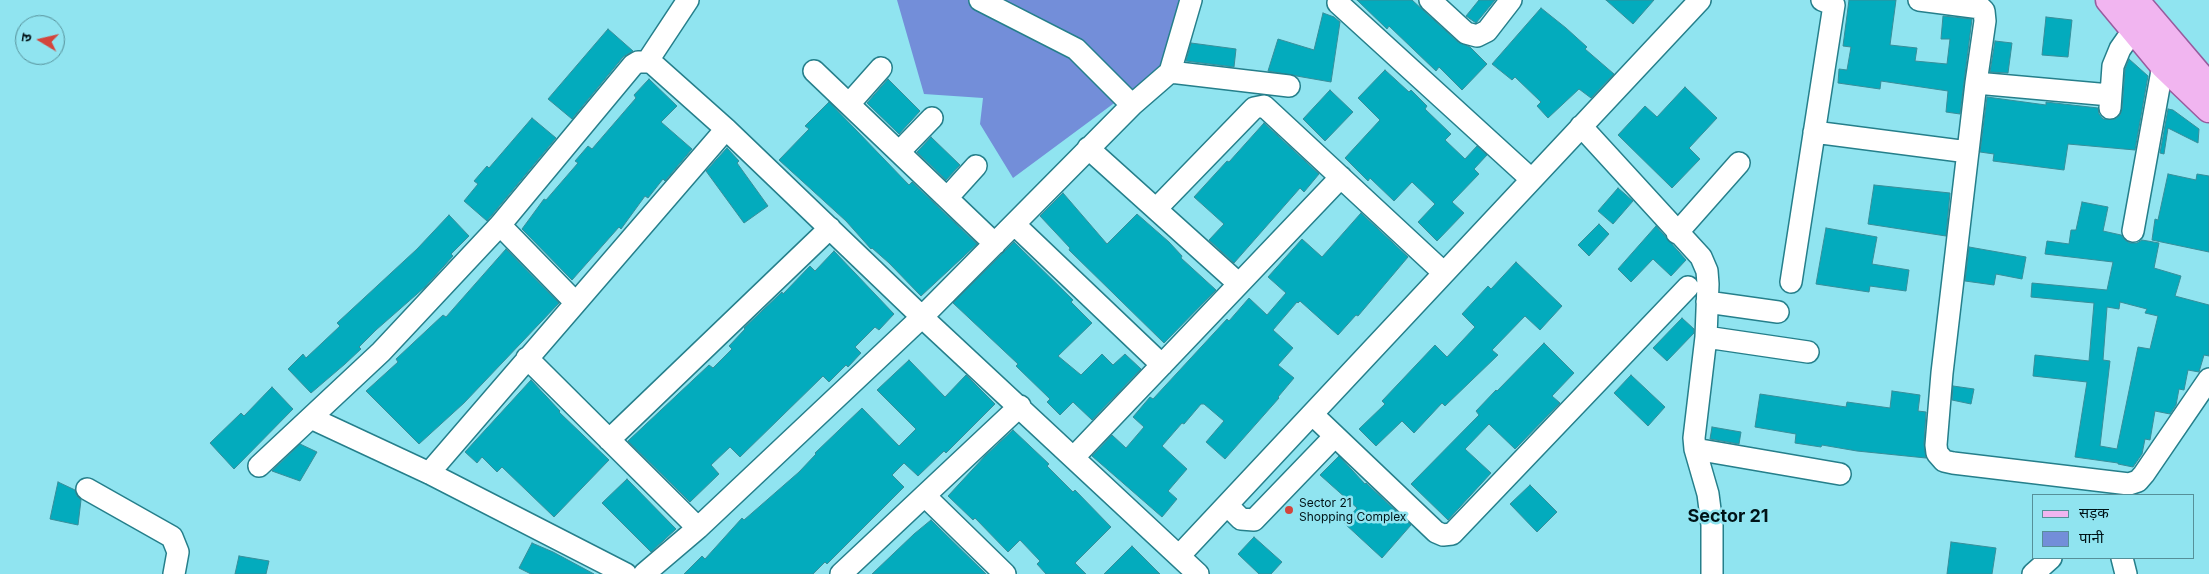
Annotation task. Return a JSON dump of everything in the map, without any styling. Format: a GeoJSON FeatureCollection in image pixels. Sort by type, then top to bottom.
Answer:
{"type":"FeatureCollection","features":[{"type":"Feature","properties":{"kind":"main road"},"geometry":{"type":"LineString","coordinates":[[2109,0],[2163,65],[2209,109]]}},
{"type":"Feature","properties":{"kind":"main road"},"geometry":{"type":"LineString","coordinates":[[2134,0],[2209,87]]}},
{"type":"Feature","properties":{"kind":"street"},"geometry":{"type":"LineString","coordinates":[[647,62],[688,0]]}},
{"type":"Feature","properties":{"kind":"street"},"geometry":{"type":"LineString","coordinates":[[980,0],[1076,49],[1132,105]]}},
{"type":"Feature","properties":{"kind":"street"},"geometry":{"type":"LineString","coordinates":[[644,574],[698,528],[922,317],[1088,148],[1132,105],[1170,72],[1191,0]]}},
{"type":"Feature","properties":{"kind":"street"},"geometry":{"type":"LineString","coordinates":[[1430,0],[1466,33],[1478,36],[1487,31],[1511,0]]}},
{"type":"Feature","properties":{"kind":"street"},"geometry":{"type":"LineString","coordinates":[[1179,556],[1700,0]]}},
{"type":"Feature","properties":{"kind":"street"},"geometry":{"type":"LineString","coordinates":[[1791,282],[1834,5],[1822,0]]}},
{"type":"Feature","properties":{"kind":"street"},"geometry":{"type":"LineString","coordinates":[[1919,0],[1981,8],[1984,11],[1985,22],[1968,152],[1936,445],[1937,453],[1944,461],[2129,484],[2138,480],[2144,474],[2209,379]]}},
{"type":"Feature","properties":{"kind":"street"},"geometry":{"type":"LineString","coordinates":[[1338,3],[1531,180]]}},
{"type":"Feature","properties":{"kind":"street"},"geometry":{"type":"LineString","coordinates":[[1976,82],[2110,101],[2112,66],[2127,39],[2140,36]]}},
{"type":"Feature","properties":{"kind":"street"},"geometry":{"type":"LineString","coordinates":[[258,466],[381,352],[500,225],[634,65],[638,62],[647,62],[652,63],[726,130],[922,317],[1020,406],[1198,574]]}},
{"type":"Feature","properties":{"kind":"street"},"geometry":{"type":"LineString","coordinates":[[2133,231],[2163,65]]}},
{"type":"Feature","properties":{"kind":"street"},"geometry":{"type":"LineString","coordinates":[[849,104],[881,68]]}},
{"type":"Feature","properties":{"kind":"street"},"geometry":{"type":"LineString","coordinates":[[814,71],[995,244]]}},
{"type":"Feature","properties":{"kind":"street"},"geometry":{"type":"LineString","coordinates":[[1170,72],[1289,86]]}},
{"type":"Feature","properties":{"kind":"street"},"geometry":{"type":"LineString","coordinates":[[1255,82],[1258,106]]}},
{"type":"Feature","properties":{"kind":"street"},"geometry":{"type":"LineString","coordinates":[[1258,106],[1267,108],[1444,273]]}},
{"type":"Feature","properties":{"kind":"street"},"geometry":{"type":"LineString","coordinates":[[1156,209],[1258,106]]}},
{"type":"Feature","properties":{"kind":"street"},"geometry":{"type":"LineString","coordinates":[[899,152],[932,118]]}},
{"type":"Feature","properties":{"kind":"street"},"geometry":{"type":"LineString","coordinates":[[1581,126],[1701,257],[1708,277],[1706,337],[1695,420],[1695,449],[1708,494],[1712,525],[1712,574]]}},
{"type":"Feature","properties":{"kind":"street"},"geometry":{"type":"LineString","coordinates":[[429,472],[726,130]]}},
{"type":"Feature","properties":{"kind":"street"},"geometry":{"type":"LineString","coordinates":[[1814,132],[1968,152]]}},
{"type":"Feature","properties":{"kind":"street"},"geometry":{"type":"LineString","coordinates":[[1088,148],[1239,284]]}},
{"type":"Feature","properties":{"kind":"street"},"geometry":{"type":"LineString","coordinates":[[1677,232],[1739,163]]}},
{"type":"Feature","properties":{"kind":"street"},"geometry":{"type":"LineString","coordinates":[[947,198],[976,166]]}},
{"type":"Feature","properties":{"kind":"street"},"geometry":{"type":"LineString","coordinates":[[1074,457],[1341,178]]}},
{"type":"Feature","properties":{"kind":"street"},"geometry":{"type":"LineString","coordinates":[[1014,224],[1162,364]]}},
{"type":"Feature","properties":{"kind":"street"},"geometry":{"type":"LineString","coordinates":[[500,225],[575,302]]}},
{"type":"Feature","properties":{"kind":"street"},"geometry":{"type":"LineString","coordinates":[[609,440],[830,228]]}},
{"type":"Feature","properties":{"kind":"street"},"geometry":{"type":"LineString","coordinates":[[1312,414],[1436,532],[1443,535],[1452,534],[1688,287]]}},
{"type":"Feature","properties":{"kind":"street"},"geometry":{"type":"LineString","coordinates":[[1707,302],[1778,312]]}},
{"type":"Feature","properties":{"kind":"street"},"geometry":{"type":"LineString","coordinates":[[1706,337],[1808,352]]}},
{"type":"Feature","properties":{"kind":"street"},"geometry":{"type":"LineString","coordinates":[[527,358],[698,528]]}},
{"type":"Feature","properties":{"kind":"street"},"geometry":{"type":"LineString","coordinates":[[841,574],[1020,406]]}},
{"type":"Feature","properties":{"kind":"street"},"geometry":{"type":"LineString","coordinates":[[311,418],[429,472],[626,574]]}},
{"type":"Feature","properties":{"kind":"street"},"geometry":{"type":"LineString","coordinates":[[1227,505],[1241,519],[1254,520],[1336,436]]}},
{"type":"Feature","properties":{"kind":"street"},"geometry":{"type":"LineString","coordinates":[[1695,449],[1840,474]]}},
{"type":"Feature","properties":{"kind":"street"},"geometry":{"type":"LineString","coordinates":[[87,489],[172,537],[178,552],[174,574]]}},
{"type":"Feature","properties":{"kind":"street"},"geometry":{"type":"LineString","coordinates":[[925,496],[1005,574]]}},
{"type":"Feature","properties":{"kind":"street"},"geometry":{"type":"LineString","coordinates":[[2033,574],[2050,559]]}},
{"type":"Feature","properties":{"kind":"street"},"geometry":{"type":"LineString","coordinates":[[2122,559],[2126,574]]}},
{"type":"Feature","properties":{"kind":"water"},"geometry":{"type":"Polygon","coordinates":[[[897,0],[1183,0],[1167,64],[1013,178],[980,124],[983,98],[924,94],[897,0]]]}},
{"type":"Feature","properties":{"kind":"building"},"geometry":{"type":"Polygon","coordinates":[[[1357,0],[1412,0],[1458,42],[1470,47],[1487,64],[1462,90],[1439,67],[1436,71],[1389,26],[1387,29],[1357,0]]]}},
{"type":"Feature","properties":{"kind":"building"},"geometry":{"type":"Polygon","coordinates":[[[1479,0],[1495,0],[1476,23],[1466,16],[1479,0]]]}},
{"type":"Feature","properties":{"kind":"building"},"geometry":{"type":"Polygon","coordinates":[[[1606,0],[1654,0],[1633,24],[1606,0]]]}},
{"type":"Feature","properties":{"kind":"building"},"geometry":{"type":"Polygon","coordinates":[[[1849,0],[1896,0],[1890,45],[1917,48],[1915,61],[1947,64],[1950,39],[1941,39],[1943,16],[1972,19],[1960,114],[1946,112],[1948,91],[1881,81],[1880,89],[1838,83],[1839,69],[1847,70],[1851,47],[1843,46],[1849,0]]]}},
{"type":"Feature","properties":{"kind":"building"},"geometry":{"type":"Polygon","coordinates":[[[1541,8],[1566,28],[1587,47],[1585,49],[1614,74],[1591,98],[1579,89],[1548,118],[1537,106],[1541,102],[1515,77],[1512,80],[1492,64],[1541,8]]]}},
{"type":"Feature","properties":{"kind":"building"},"geometry":{"type":"Polygon","coordinates":[[[1323,13],[1334,17],[1340,22],[1331,82],[1268,71],[1278,39],[1314,50],[1323,13]]]}},
{"type":"Feature","properties":{"kind":"building"},"geometry":{"type":"Polygon","coordinates":[[[2046,17],[2072,20],[2068,57],[2042,55],[2046,17]]]}},
{"type":"Feature","properties":{"kind":"building"},"geometry":{"type":"Polygon","coordinates":[[[608,29],[633,51],[623,57],[572,119],[548,99],[608,29]]]}},
{"type":"Feature","properties":{"kind":"building"},"geometry":{"type":"Polygon","coordinates":[[[1995,41],[2012,43],[2008,73],[1990,72],[1995,41]]]}},
{"type":"Feature","properties":{"kind":"building"},"geometry":{"type":"Polygon","coordinates":[[[1191,43],[1236,49],[1234,67],[1186,61],[1191,43]]]}},
{"type":"Feature","properties":{"kind":"building"},"geometry":{"type":"Polygon","coordinates":[[[2129,59],[2148,76],[2135,150],[2068,144],[2064,170],[1993,161],[1994,154],[1980,152],[1987,97],[2046,105],[2046,102],[2098,108],[2099,114],[2103,119],[2115,119],[2120,115],[2122,109],[2125,69],[2129,59]]]}},
{"type":"Feature","properties":{"kind":"building"},"geometry":{"type":"Polygon","coordinates":[[[1385,70],[1409,92],[1411,90],[1427,106],[1425,109],[1451,134],[1445,140],[1465,159],[1477,146],[1487,155],[1474,169],[1479,174],[1452,202],[1464,213],[1437,241],[1418,222],[1435,204],[1412,182],[1394,201],[1370,178],[1368,181],[1345,158],[1380,120],[1358,98],[1385,70]]]}},
{"type":"Feature","properties":{"kind":"building"},"geometry":{"type":"Polygon","coordinates":[[[649,79],[677,106],[661,122],[692,149],[665,181],[663,179],[648,198],[645,196],[621,229],[619,227],[572,280],[522,229],[544,199],[546,200],[578,163],[575,161],[588,146],[592,149],[636,98],[634,95],[649,79]]]}},
{"type":"Feature","properties":{"kind":"building"},"geometry":{"type":"Polygon","coordinates":[[[888,79],[920,111],[899,134],[867,103],[888,79]]]}},
{"type":"Feature","properties":{"kind":"building"},"geometry":{"type":"Polygon","coordinates":[[[1685,87],[1717,118],[1689,148],[1700,159],[1672,188],[1618,135],[1645,106],[1657,117],[1685,87]]]}},
{"type":"Feature","properties":{"kind":"building"},"geometry":{"type":"Polygon","coordinates":[[[1330,90],[1353,112],[1325,141],[1303,119],[1330,90]]]}},
{"type":"Feature","properties":{"kind":"building"},"geometry":{"type":"Polygon","coordinates":[[[829,102],[909,185],[912,182],[977,244],[921,296],[889,263],[871,249],[846,221],[779,160],[809,129],[805,126],[829,102]]]}},
{"type":"Feature","properties":{"kind":"building"},"geometry":{"type":"Polygon","coordinates":[[[2168,109],[2173,110],[2199,129],[2198,143],[2168,128],[2164,154],[2160,153],[2168,109]]]}},
{"type":"Feature","properties":{"kind":"building"},"geometry":{"type":"Polygon","coordinates":[[[532,118],[556,138],[487,221],[464,201],[478,184],[474,181],[487,166],[489,168],[532,118]]]}},
{"type":"Feature","properties":{"kind":"building"},"geometry":{"type":"Polygon","coordinates":[[[1264,123],[1319,174],[1304,192],[1300,188],[1234,263],[1209,240],[1224,224],[1194,197],[1264,123]]]}},
{"type":"Feature","properties":{"kind":"building"},"geometry":{"type":"Polygon","coordinates":[[[931,137],[960,165],[946,180],[917,152],[931,137]]]}},
{"type":"Feature","properties":{"kind":"building"},"geometry":{"type":"Polygon","coordinates":[[[727,148],[739,161],[737,163],[768,206],[744,223],[706,171],[727,148]]]}},
{"type":"Feature","properties":{"kind":"building"},"geometry":{"type":"Polygon","coordinates":[[[2168,174],[2196,180],[2197,174],[2209,176],[2209,252],[2152,240],[2155,219],[2158,220],[2168,174]]]}},
{"type":"Feature","properties":{"kind":"building"},"geometry":{"type":"Polygon","coordinates":[[[1874,185],[1950,193],[1946,236],[1868,224],[1874,185]]]}},
{"type":"Feature","properties":{"kind":"building"},"geometry":{"type":"Polygon","coordinates":[[[1618,188],[1633,201],[1613,224],[1598,211],[1618,188]]]}},
{"type":"Feature","properties":{"kind":"building"},"geometry":{"type":"Polygon","coordinates":[[[1063,193],[1107,244],[1137,214],[1169,242],[1182,256],[1181,258],[1216,290],[1164,343],[1069,250],[1070,248],[1040,216],[1063,193]]]}},
{"type":"Feature","properties":{"kind":"building"},"geometry":{"type":"Polygon","coordinates":[[[2082,202],[2108,207],[2103,231],[2121,235],[2130,243],[2137,243],[2142,240],[2159,243],[2154,268],[2181,276],[2175,296],[2209,305],[2209,356],[2204,355],[2199,372],[2188,370],[2184,390],[2179,389],[2176,405],[2170,414],[2155,411],[2150,440],[2145,439],[2142,454],[2133,467],[2075,457],[2087,382],[2033,376],[2035,355],[2089,361],[2094,303],[2031,297],[2032,283],[2107,290],[2113,262],[2045,254],[2047,241],[2069,244],[2071,230],[2076,230],[2082,202]],[[2120,302],[2119,309],[2107,307],[2103,360],[2110,361],[2100,446],[2117,449],[2138,347],[2150,349],[2158,316],[2145,313],[2147,309],[2120,302]]]}},
{"type":"Feature","properties":{"kind":"building"},"geometry":{"type":"Polygon","coordinates":[[[1361,213],[1408,257],[1358,316],[1356,315],[1338,335],[1300,301],[1297,302],[1273,330],[1293,348],[1278,365],[1294,378],[1279,398],[1225,459],[1206,442],[1224,421],[1204,404],[1201,404],[1184,424],[1182,423],[1162,446],[1187,469],[1168,491],[1177,499],[1162,517],[1092,456],[1112,435],[1126,448],[1144,427],[1133,417],[1150,397],[1153,399],[1249,298],[1267,315],[1286,293],[1268,277],[1302,239],[1322,257],[1361,213]]]}},
{"type":"Feature","properties":{"kind":"building"},"geometry":{"type":"Polygon","coordinates":[[[449,215],[469,236],[451,254],[453,256],[425,287],[376,330],[359,347],[361,349],[345,364],[311,393],[288,369],[303,354],[306,358],[340,326],[337,323],[417,249],[449,215]]]}},
{"type":"Feature","properties":{"kind":"building"},"geometry":{"type":"Polygon","coordinates":[[[1599,224],[1609,234],[1589,256],[1578,245],[1599,224]]]}},
{"type":"Feature","properties":{"kind":"building"},"geometry":{"type":"Polygon","coordinates":[[[1656,226],[1686,260],[1671,276],[1653,259],[1631,282],[1618,269],[1656,226]]]}},
{"type":"Feature","properties":{"kind":"building"},"geometry":{"type":"Polygon","coordinates":[[[1826,228],[1877,237],[1872,264],[1909,270],[1906,291],[1870,286],[1869,292],[1816,284],[1826,228]]]}},
{"type":"Feature","properties":{"kind":"building"},"geometry":{"type":"Polygon","coordinates":[[[1014,242],[1073,300],[1071,302],[1092,323],[1058,356],[1081,375],[1102,354],[1113,365],[1125,354],[1141,369],[1092,420],[1073,402],[1060,415],[1047,402],[1050,399],[1016,366],[1018,364],[953,303],[1014,242]]]}},
{"type":"Feature","properties":{"kind":"building"},"geometry":{"type":"Polygon","coordinates":[[[1969,247],[2026,257],[2022,279],[1996,274],[1994,285],[1965,281],[1969,247]]]}},
{"type":"Feature","properties":{"kind":"building"},"geometry":{"type":"Polygon","coordinates":[[[506,249],[559,303],[464,403],[419,444],[366,391],[398,362],[396,359],[443,315],[446,317],[506,249]]]}},
{"type":"Feature","properties":{"kind":"building"},"geometry":{"type":"Polygon","coordinates":[[[834,251],[894,314],[879,330],[875,327],[855,347],[861,353],[848,367],[846,365],[829,382],[823,376],[740,457],[730,447],[711,465],[719,474],[690,502],[628,441],[709,365],[713,368],[732,349],[729,346],[744,328],[782,292],[783,294],[810,266],[815,271],[834,251]]]}},
{"type":"Feature","properties":{"kind":"building"},"geometry":{"type":"Polygon","coordinates":[[[1516,262],[1562,306],[1540,330],[1525,316],[1492,350],[1498,355],[1445,406],[1442,403],[1414,433],[1402,421],[1376,446],[1359,429],[1385,404],[1382,401],[1435,345],[1447,357],[1475,327],[1462,314],[1488,286],[1491,289],[1516,262]]]}},
{"type":"Feature","properties":{"kind":"building"},"geometry":{"type":"Polygon","coordinates":[[[1682,318],[1694,329],[1694,333],[1667,361],[1653,348],[1682,318]]]}},
{"type":"Feature","properties":{"kind":"building"},"geometry":{"type":"Polygon","coordinates":[[[1544,343],[1574,373],[1552,396],[1560,403],[1515,449],[1489,424],[1465,449],[1491,473],[1448,520],[1411,484],[1479,415],[1476,411],[1544,343]]]}},
{"type":"Feature","properties":{"kind":"building"},"geometry":{"type":"Polygon","coordinates":[[[909,360],[945,397],[966,375],[995,404],[946,453],[944,451],[918,476],[904,463],[892,475],[904,487],[827,564],[825,562],[813,574],[684,574],[702,556],[705,559],[742,518],[744,520],[799,472],[815,453],[862,408],[899,446],[916,429],[877,390],[909,360]]]}},
{"type":"Feature","properties":{"kind":"building"},"geometry":{"type":"Polygon","coordinates":[[[1631,375],[1665,407],[1648,426],[1614,393],[1631,375]]]}},
{"type":"Feature","properties":{"kind":"building"},"geometry":{"type":"Polygon","coordinates":[[[531,380],[559,412],[609,460],[554,517],[502,467],[497,472],[482,457],[477,463],[465,452],[531,380]]]}},
{"type":"Feature","properties":{"kind":"building"},"geometry":{"type":"Polygon","coordinates":[[[1953,386],[1974,389],[1971,404],[1952,400],[1953,386]]]}},
{"type":"Feature","properties":{"kind":"building"},"geometry":{"type":"Polygon","coordinates":[[[272,387],[293,409],[234,469],[210,443],[241,413],[244,416],[272,387]]]}},
{"type":"Feature","properties":{"kind":"building"},"geometry":{"type":"Polygon","coordinates":[[[1892,391],[1920,395],[1918,411],[1926,412],[1924,444],[1926,458],[1795,443],[1796,434],[1755,427],[1760,394],[1846,407],[1847,402],[1890,408],[1892,391]]]}},
{"type":"Feature","properties":{"kind":"building"},"geometry":{"type":"Polygon","coordinates":[[[1712,427],[1741,432],[1739,444],[1710,439],[1712,427]]]}},
{"type":"Feature","properties":{"kind":"building"},"geometry":{"type":"Polygon","coordinates":[[[1013,430],[1049,464],[1047,466],[1073,492],[1075,490],[1111,527],[1075,563],[1086,574],[1046,574],[1037,564],[1040,561],[1020,540],[1008,552],[975,518],[973,520],[948,496],[985,456],[1013,430]]]}},
{"type":"Feature","properties":{"kind":"building"},"geometry":{"type":"Polygon","coordinates":[[[300,444],[317,452],[300,481],[272,471],[300,444]]]}},
{"type":"Feature","properties":{"kind":"building"},"geometry":{"type":"Polygon","coordinates":[[[1339,456],[1365,484],[1411,525],[1382,558],[1344,523],[1357,508],[1320,475],[1339,456]]]}},
{"type":"Feature","properties":{"kind":"building"},"geometry":{"type":"Polygon","coordinates":[[[627,479],[676,529],[651,552],[602,503],[627,479]]]}},
{"type":"Feature","properties":{"kind":"building"},"geometry":{"type":"Polygon","coordinates":[[[58,482],[75,490],[81,500],[78,525],[50,519],[58,482]]]}},
{"type":"Feature","properties":{"kind":"building"},"geometry":{"type":"Polygon","coordinates":[[[1530,485],[1557,512],[1537,532],[1510,504],[1530,485]]]}},
{"type":"Feature","properties":{"kind":"building"},"geometry":{"type":"Polygon","coordinates":[[[931,520],[986,574],[872,574],[914,534],[931,520]]]}},
{"type":"Feature","properties":{"kind":"building"},"geometry":{"type":"Polygon","coordinates":[[[1254,537],[1282,562],[1271,574],[1259,574],[1238,554],[1254,537]]]}},
{"type":"Feature","properties":{"kind":"building"},"geometry":{"type":"Polygon","coordinates":[[[1951,542],[1996,548],[1992,574],[1947,574],[1951,542]]]}},
{"type":"Feature","properties":{"kind":"building"},"geometry":{"type":"Polygon","coordinates":[[[532,543],[594,574],[531,574],[519,568],[532,543]]]}},
{"type":"Feature","properties":{"kind":"building"},"geometry":{"type":"Polygon","coordinates":[[[1132,546],[1160,574],[1104,574],[1132,546]]]}},
{"type":"Feature","properties":{"kind":"building"},"geometry":{"type":"Polygon","coordinates":[[[239,556],[269,561],[266,574],[235,574],[239,556]]]}},
{"type":"Feature","properties":{"kind":"place","name":"Sector 21 Shopping Complex"},"geometry":{"type":"Point","coordinates":[1289,510]}},
{"type":"Feature","properties":{"kind":"district","name":"Sector 21"},"geometry":{"type":"Point","coordinates":[1728,517]}}]}
